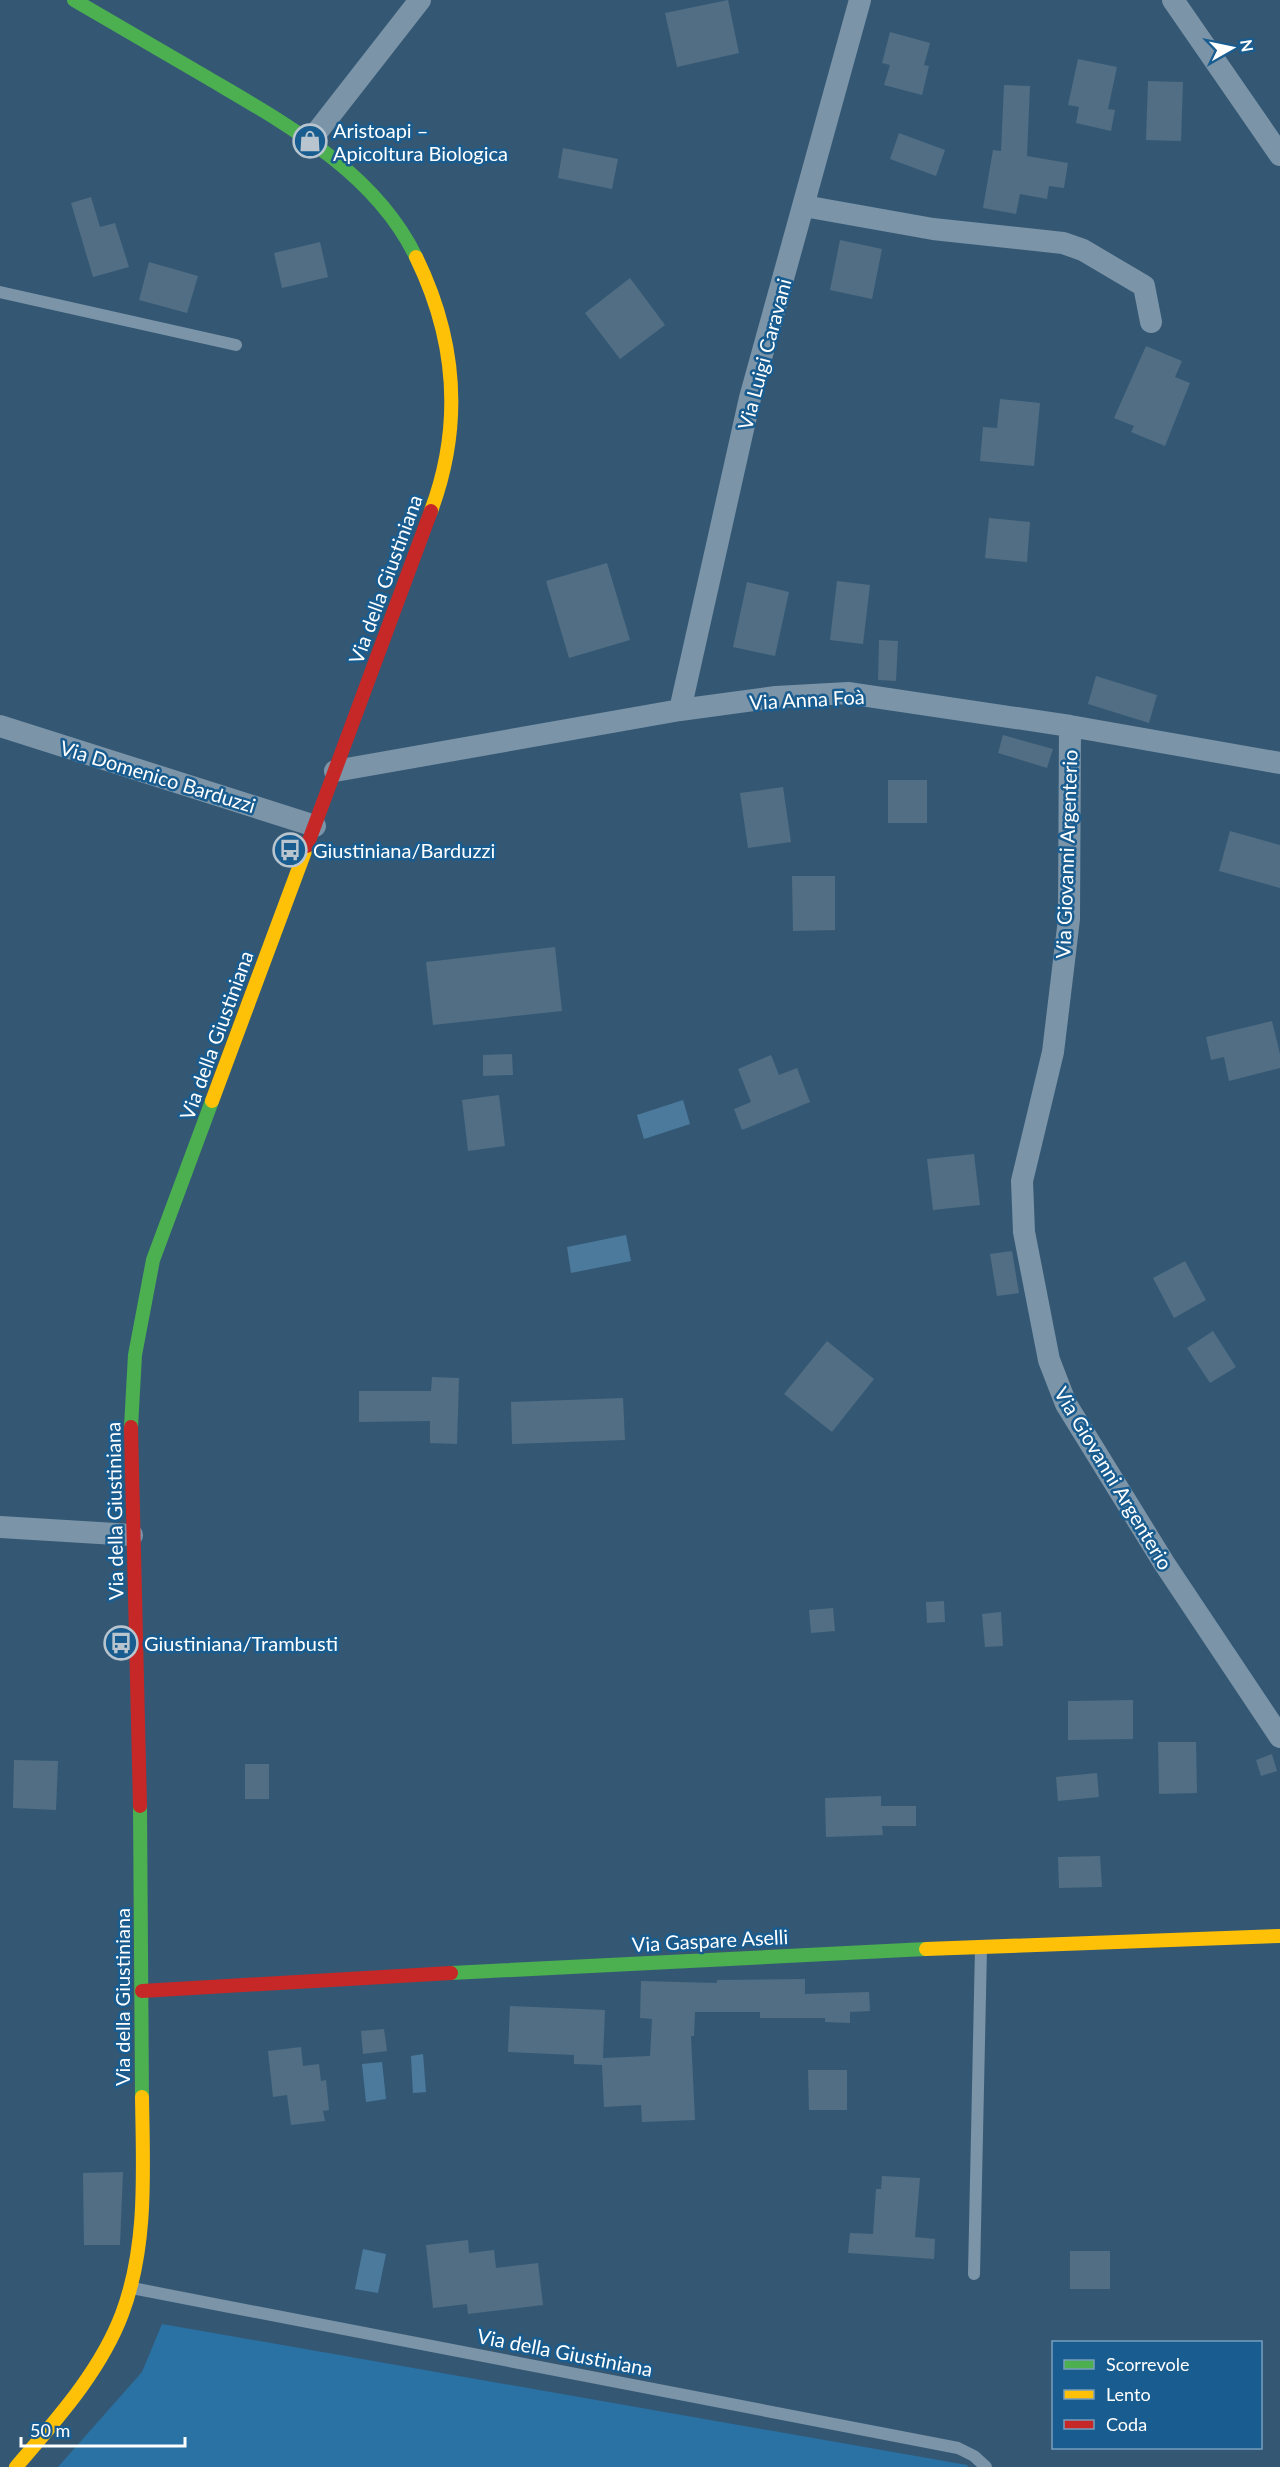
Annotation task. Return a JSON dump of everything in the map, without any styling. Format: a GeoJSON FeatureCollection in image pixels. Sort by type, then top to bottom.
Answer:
{"type":"FeatureCollection","features":[{"type":"Feature","properties":{"kind":"street","name":"Via della Giustiniana"},"geometry":{"type":"LineString","coordinates":[[16,2467],[89,2375],[108,2344],[131,2288],[138,2245],[141,2203],[142,1991],[139,1760],[132,1535],[132,1386],[136,1334],[144,1294],[153,1260],[443,479],[450,446],[453,395],[446,338],[436,298],[409,241],[397,222],[356,176],[310,141],[74,0]]}},
{"type":"Feature","properties":{"kind":"street"},"geometry":{"type":"LineString","coordinates":[[310,141],[420,0]]}},
{"type":"Feature","properties":{"kind":"street","name":"Via Luigi Caravani"},"geometry":{"type":"LineString","coordinates":[[680,710],[750,398],[860,0]]}},
{"type":"Feature","properties":{"kind":"street"},"geometry":{"type":"LineString","coordinates":[[1173,0],[1280,155]]}},
{"type":"Feature","properties":{"kind":"street"},"geometry":{"type":"LineString","coordinates":[[804,206],[933,229],[1063,243],[1083,250],[1137,280],[1147,293],[1151,322]]}},
{"type":"Feature","properties":{"kind":"street","name":"Via Anna Foà"},"geometry":{"type":"LineString","coordinates":[[335,771],[680,710],[776,697],[848,693],[1070,726],[1280,764]]}},
{"type":"Feature","properties":{"kind":"street","name":"Via Domenico Barduzzi"},"geometry":{"type":"LineString","coordinates":[[0,726],[315,825]]}},
{"type":"Feature","properties":{"kind":"street","name":"Via Giovanni Argenterio"},"geometry":{"type":"LineString","coordinates":[[1070,726],[1069,919],[1053,1052],[1022,1181],[1024,1232],[1047,1349],[1057,1386],[1066,1404],[1164,1563],[1280,1737]]}},
{"type":"Feature","properties":{"kind":"street"},"geometry":{"type":"LineString","coordinates":[[0,1527],[132,1535]]}},
{"type":"Feature","properties":{"kind":"street","name":"Via Gaspare Aselli"},"geometry":{"type":"LineString","coordinates":[[142,1991],[376,1976],[981,1946],[1280,1936]]}},
{"type":"Feature","properties":{"kind":"lane"},"geometry":{"type":"LineString","coordinates":[[0,292],[236,345]]}},
{"type":"Feature","properties":{"kind":"lane"},"geometry":{"type":"LineString","coordinates":[[974,2274],[981,1946]]}},
{"type":"Feature","properties":{"kind":"lane","name":"Via della Giustiniana"},"geometry":{"type":"LineString","coordinates":[[131,2288],[958,2448],[975,2456],[986,2467]]}},
{"type":"Feature","properties":{"kind":"shaded area"},"geometry":{"type":"Polygon","coordinates":[[[683,1100],[690,1124],[644,1139],[637,1115],[683,1100]]]}},
{"type":"Feature","properties":{"kind":"shaded area"},"geometry":{"type":"Polygon","coordinates":[[[626,1235],[631,1261],[571,1273],[567,1247],[626,1235]]]}},
{"type":"Feature","properties":{"kind":"shaded area"},"geometry":{"type":"Polygon","coordinates":[[[423,2054],[426,2092],[413,2093],[411,2056],[423,2054]]]}},
{"type":"Feature","properties":{"kind":"shaded area"},"geometry":{"type":"Polygon","coordinates":[[[382,2062],[386,2099],[366,2102],[362,2064],[382,2062]]]}},
{"type":"Feature","properties":{"kind":"shaded area"},"geometry":{"type":"Polygon","coordinates":[[[363,2249],[386,2254],[378,2293],[355,2289],[363,2249]]]}},
{"type":"Feature","properties":{"kind":"shaded area"},"geometry":{"type":"Polygon","coordinates":[[[162,2324],[968,2467],[58,2467],[142,2372],[162,2324]]]}},
{"type":"Feature","properties":{"kind":"building"},"geometry":{"type":"Polygon","coordinates":[[[728,0],[739,53],[677,67],[665,13],[728,0]]]}},
{"type":"Feature","properties":{"kind":"building"},"geometry":{"type":"Polygon","coordinates":[[[890,32],[930,43],[924,65],[929,66],[922,95],[884,85],[890,65],[882,63],[890,32]]]}},
{"type":"Feature","properties":{"kind":"building"},"geometry":{"type":"Polygon","coordinates":[[[1078,59],[1117,67],[1108,109],[1115,110],[1111,131],[1076,123],[1079,107],[1068,105],[1078,59]]]}},
{"type":"Feature","properties":{"kind":"building"},"geometry":{"type":"Polygon","coordinates":[[[1148,81],[1183,82],[1181,141],[1146,140],[1148,81]]]}},
{"type":"Feature","properties":{"kind":"building"},"geometry":{"type":"Polygon","coordinates":[[[1004,85],[1030,86],[1027,156],[1068,163],[1064,188],[1049,186],[1047,199],[1020,194],[1016,214],[983,208],[993,150],[1001,151],[1004,85]]]}},
{"type":"Feature","properties":{"kind":"building"},"geometry":{"type":"Polygon","coordinates":[[[899,133],[945,150],[936,176],[890,159],[899,133]]]}},
{"type":"Feature","properties":{"kind":"building"},"geometry":{"type":"Polygon","coordinates":[[[563,148],[618,159],[612,189],[558,178],[563,148]]]}},
{"type":"Feature","properties":{"kind":"building"},"geometry":{"type":"Polygon","coordinates":[[[91,197],[100,227],[115,223],[129,267],[93,277],[71,203],[91,197]]]}},
{"type":"Feature","properties":{"kind":"building"},"geometry":{"type":"Polygon","coordinates":[[[840,240],[882,249],[872,299],[830,290],[840,240]]]}},
{"type":"Feature","properties":{"kind":"building"},"geometry":{"type":"Polygon","coordinates":[[[320,242],[328,277],[282,288],[274,253],[320,242]]]}},
{"type":"Feature","properties":{"kind":"building"},"geometry":{"type":"Polygon","coordinates":[[[149,262],[198,276],[187,313],[139,300],[149,262]]]}},
{"type":"Feature","properties":{"kind":"building"},"geometry":{"type":"Polygon","coordinates":[[[630,278],[665,325],[620,359],[585,313],[630,278]]]}},
{"type":"Feature","properties":{"kind":"building"},"geometry":{"type":"Polygon","coordinates":[[[1146,346],[1182,361],[1175,377],[1190,383],[1165,446],[1131,432],[1134,426],[1114,418],[1146,346]]]}},
{"type":"Feature","properties":{"kind":"building"},"geometry":{"type":"Polygon","coordinates":[[[1000,399],[1040,403],[1034,466],[980,461],[983,427],[997,428],[1000,399]]]}},
{"type":"Feature","properties":{"kind":"building"},"geometry":{"type":"Polygon","coordinates":[[[989,518],[1030,522],[1027,562],[985,558],[989,518]]]}},
{"type":"Feature","properties":{"kind":"building"},"geometry":{"type":"Polygon","coordinates":[[[607,563],[630,640],[569,658],[546,581],[607,563]]]}},
{"type":"Feature","properties":{"kind":"building"},"geometry":{"type":"Polygon","coordinates":[[[837,581],[870,585],[863,644],[830,640],[837,581]]]}},
{"type":"Feature","properties":{"kind":"building"},"geometry":{"type":"Polygon","coordinates":[[[747,582],[789,592],[775,656],[733,647],[747,582]]]}},
{"type":"Feature","properties":{"kind":"building"},"geometry":{"type":"Polygon","coordinates":[[[879,640],[898,641],[896,681],[878,680],[879,640]]]}},
{"type":"Feature","properties":{"kind":"building"},"geometry":{"type":"Polygon","coordinates":[[[1096,676],[1157,695],[1149,723],[1088,704],[1096,676]]]}},
{"type":"Feature","properties":{"kind":"building"},"geometry":{"type":"Polygon","coordinates":[[[1003,735],[1053,749],[1047,768],[998,753],[1003,735]]]}},
{"type":"Feature","properties":{"kind":"building"},"geometry":{"type":"Polygon","coordinates":[[[888,780],[927,780],[927,823],[888,823],[888,780]]]}},
{"type":"Feature","properties":{"kind":"building"},"geometry":{"type":"Polygon","coordinates":[[[783,787],[791,842],[748,848],[740,793],[783,787]]]}},
{"type":"Feature","properties":{"kind":"building"},"geometry":{"type":"Polygon","coordinates":[[[1230,831],[1280,845],[1280,888],[1219,871],[1230,831]]]}},
{"type":"Feature","properties":{"kind":"building"},"geometry":{"type":"Polygon","coordinates":[[[792,876],[835,876],[835,930],[793,931],[792,876]]]}},
{"type":"Feature","properties":{"kind":"building"},"geometry":{"type":"Polygon","coordinates":[[[555,947],[562,1011],[433,1025],[426,962],[555,947]]]}},
{"type":"Feature","properties":{"kind":"building"},"geometry":{"type":"Polygon","coordinates":[[[1272,1021],[1280,1054],[1280,1068],[1229,1081],[1224,1057],[1211,1060],[1206,1037],[1272,1021]]]}},
{"type":"Feature","properties":{"kind":"building"},"geometry":{"type":"Polygon","coordinates":[[[512,1054],[513,1075],[483,1076],[483,1055],[512,1054]]]}},
{"type":"Feature","properties":{"kind":"building"},"geometry":{"type":"Polygon","coordinates":[[[771,1055],[779,1075],[797,1068],[810,1102],[742,1130],[734,1109],[751,1102],[738,1069],[771,1055]]]}},
{"type":"Feature","properties":{"kind":"building"},"geometry":{"type":"Polygon","coordinates":[[[499,1095],[505,1146],[468,1151],[462,1100],[499,1095]]]}},
{"type":"Feature","properties":{"kind":"building"},"geometry":{"type":"Polygon","coordinates":[[[974,1154],[980,1205],[933,1210],[927,1159],[974,1154]]]}},
{"type":"Feature","properties":{"kind":"building"},"geometry":{"type":"Polygon","coordinates":[[[1012,1251],[1019,1293],[997,1296],[990,1254],[1012,1251]]]}},
{"type":"Feature","properties":{"kind":"building"},"geometry":{"type":"Polygon","coordinates":[[[1185,1261],[1206,1300],[1174,1318],[1153,1278],[1185,1261]]]}},
{"type":"Feature","properties":{"kind":"building"},"geometry":{"type":"Polygon","coordinates":[[[1213,1331],[1236,1367],[1210,1383],[1187,1348],[1213,1331]]]}},
{"type":"Feature","properties":{"kind":"building"},"geometry":{"type":"Polygon","coordinates":[[[827,1341],[874,1379],[832,1432],[784,1394],[827,1341]]]}},
{"type":"Feature","properties":{"kind":"building"},"geometry":{"type":"Polygon","coordinates":[[[432,1377],[459,1378],[457,1444],[430,1443],[430,1421],[359,1422],[359,1391],[431,1391],[432,1377]]]}},
{"type":"Feature","properties":{"kind":"building"},"geometry":{"type":"Polygon","coordinates":[[[623,1398],[625,1440],[512,1444],[511,1402],[623,1398]]]}},
{"type":"Feature","properties":{"kind":"building"},"geometry":{"type":"Polygon","coordinates":[[[944,1601],[945,1622],[927,1623],[926,1602],[944,1601]]]}},
{"type":"Feature","properties":{"kind":"building"},"geometry":{"type":"Polygon","coordinates":[[[833,1608],[835,1631],[811,1633],[809,1610],[833,1608]]]}},
{"type":"Feature","properties":{"kind":"building"},"geometry":{"type":"Polygon","coordinates":[[[1001,1612],[1003,1646],[985,1647],[982,1614],[1001,1612]]]}},
{"type":"Feature","properties":{"kind":"building"},"geometry":{"type":"Polygon","coordinates":[[[1133,1700],[1133,1739],[1068,1740],[1068,1701],[1133,1700]]]}},
{"type":"Feature","properties":{"kind":"building"},"geometry":{"type":"Polygon","coordinates":[[[1158,1742],[1196,1742],[1197,1793],[1159,1794],[1158,1742]]]}},
{"type":"Feature","properties":{"kind":"building"},"geometry":{"type":"Polygon","coordinates":[[[1272,1754],[1277,1771],[1261,1776],[1256,1760],[1272,1754]]]}},
{"type":"Feature","properties":{"kind":"building"},"geometry":{"type":"Polygon","coordinates":[[[14,1760],[58,1761],[56,1810],[13,1808],[14,1760]]]}},
{"type":"Feature","properties":{"kind":"building"},"geometry":{"type":"Polygon","coordinates":[[[245,1764],[269,1764],[269,1799],[245,1799],[245,1764]]]}},
{"type":"Feature","properties":{"kind":"building"},"geometry":{"type":"Polygon","coordinates":[[[1097,1773],[1099,1797],[1058,1801],[1056,1777],[1097,1773]]]}},
{"type":"Feature","properties":{"kind":"building"},"geometry":{"type":"Polygon","coordinates":[[[881,1796],[881,1806],[916,1806],[916,1826],[882,1826],[883,1835],[826,1837],[825,1798],[881,1796]]]}},
{"type":"Feature","properties":{"kind":"building"},"geometry":{"type":"Polygon","coordinates":[[[1100,1856],[1102,1887],[1059,1888],[1058,1857],[1100,1856]]]}},
{"type":"Feature","properties":{"kind":"building"},"geometry":{"type":"Polygon","coordinates":[[[805,1979],[805,1994],[869,1992],[870,2011],[850,2012],[850,2023],[825,2022],[825,2018],[760,2018],[760,2012],[695,2012],[694,2036],[691,2036],[695,2120],[642,2122],[641,2105],[604,2107],[602,2065],[574,2064],[574,2055],[508,2052],[510,2006],[605,2010],[603,2058],[650,2056],[652,2019],[640,2018],[641,1981],[717,1983],[717,1980],[805,1979]]]}},
{"type":"Feature","properties":{"kind":"building"},"geometry":{"type":"Polygon","coordinates":[[[384,2029],[387,2051],[363,2054],[361,2031],[384,2029]]]}},
{"type":"Feature","properties":{"kind":"building"},"geometry":{"type":"Polygon","coordinates":[[[301,2047],[303,2066],[319,2064],[321,2081],[326,2080],[329,2110],[323,2111],[325,2121],[291,2125],[287,2095],[273,2097],[268,2051],[301,2047]]]}},
{"type":"Feature","properties":{"kind":"building"},"geometry":{"type":"Polygon","coordinates":[[[808,2070],[847,2070],[847,2110],[809,2110],[808,2070]]]}},
{"type":"Feature","properties":{"kind":"building"},"geometry":{"type":"Polygon","coordinates":[[[123,2172],[120,2245],[84,2245],[83,2173],[123,2172]]]}},
{"type":"Feature","properties":{"kind":"building"},"geometry":{"type":"Polygon","coordinates":[[[882,2176],[920,2178],[915,2237],[935,2239],[934,2259],[848,2253],[850,2233],[873,2234],[876,2189],[881,2189],[882,2176]]]}},
{"type":"Feature","properties":{"kind":"building"},"geometry":{"type":"Polygon","coordinates":[[[468,2240],[469,2253],[494,2250],[496,2268],[538,2263],[543,2305],[468,2314],[467,2304],[433,2308],[426,2245],[468,2240]]]}},
{"type":"Feature","properties":{"kind":"building"},"geometry":{"type":"Polygon","coordinates":[[[1070,2251],[1110,2251],[1110,2289],[1070,2289],[1070,2251]]]}},
{"type":"Feature","properties":{"kind":"traffic: fast"},"geometry":{"type":"LineString","coordinates":[[74,0],[268,113],[326,153],[353,175],[377,200],[398,227],[416,257]]}},
{"type":"Feature","properties":{"kind":"traffic: fast"},"geometry":{"type":"LineString","coordinates":[[131,1427],[135,1355],[153,1260],[212,1101]]}},
{"type":"Feature","properties":{"kind":"traffic: fast"},"geometry":{"type":"LineString","coordinates":[[140,1806],[142,2097]]}},
{"type":"Feature","properties":{"kind":"traffic: fast"},"geometry":{"type":"LineString","coordinates":[[451,1973],[926,1949]]}},
{"type":"Feature","properties":{"kind":"traffic: slow"},"geometry":{"type":"LineString","coordinates":[[416,257],[440,319],[447,351],[450,383],[451,414],[448,447],[431,511]]}},
{"type":"Feature","properties":{"kind":"traffic: slow"},"geometry":{"type":"LineString","coordinates":[[212,1101],[307,846]]}},
{"type":"Feature","properties":{"kind":"traffic: slow"},"geometry":{"type":"LineString","coordinates":[[926,1949],[1280,1936]]}},
{"type":"Feature","properties":{"kind":"traffic: slow"},"geometry":{"type":"LineString","coordinates":[[16,2467],[76,2395],[102,2356],[122,2314],[130,2288],[140,2234],[143,2179],[142,2097]]}},
{"type":"Feature","properties":{"kind":"traffic: jam"},"geometry":{"type":"LineString","coordinates":[[307,846],[431,511]]}},
{"type":"Feature","properties":{"kind":"traffic: jam"},"geometry":{"type":"LineString","coordinates":[[131,1427],[140,1806]]}},
{"type":"Feature","properties":{"kind":"traffic: jam"},"geometry":{"type":"LineString","coordinates":[[142,1991],[451,1973]]}},
{"type":"Feature","properties":{"kind":"place","name":"Aristoapi – Apicoltura Biologica"},"geometry":{"type":"Point","coordinates":[310,141]}},
{"type":"Feature","properties":{"kind":"place","name":"Giustiniana/Barduzzi"},"geometry":{"type":"Point","coordinates":[290,850]}},
{"type":"Feature","properties":{"kind":"place","name":"Giustiniana/Trambusti"},"geometry":{"type":"Point","coordinates":[121,1643]}}]}
